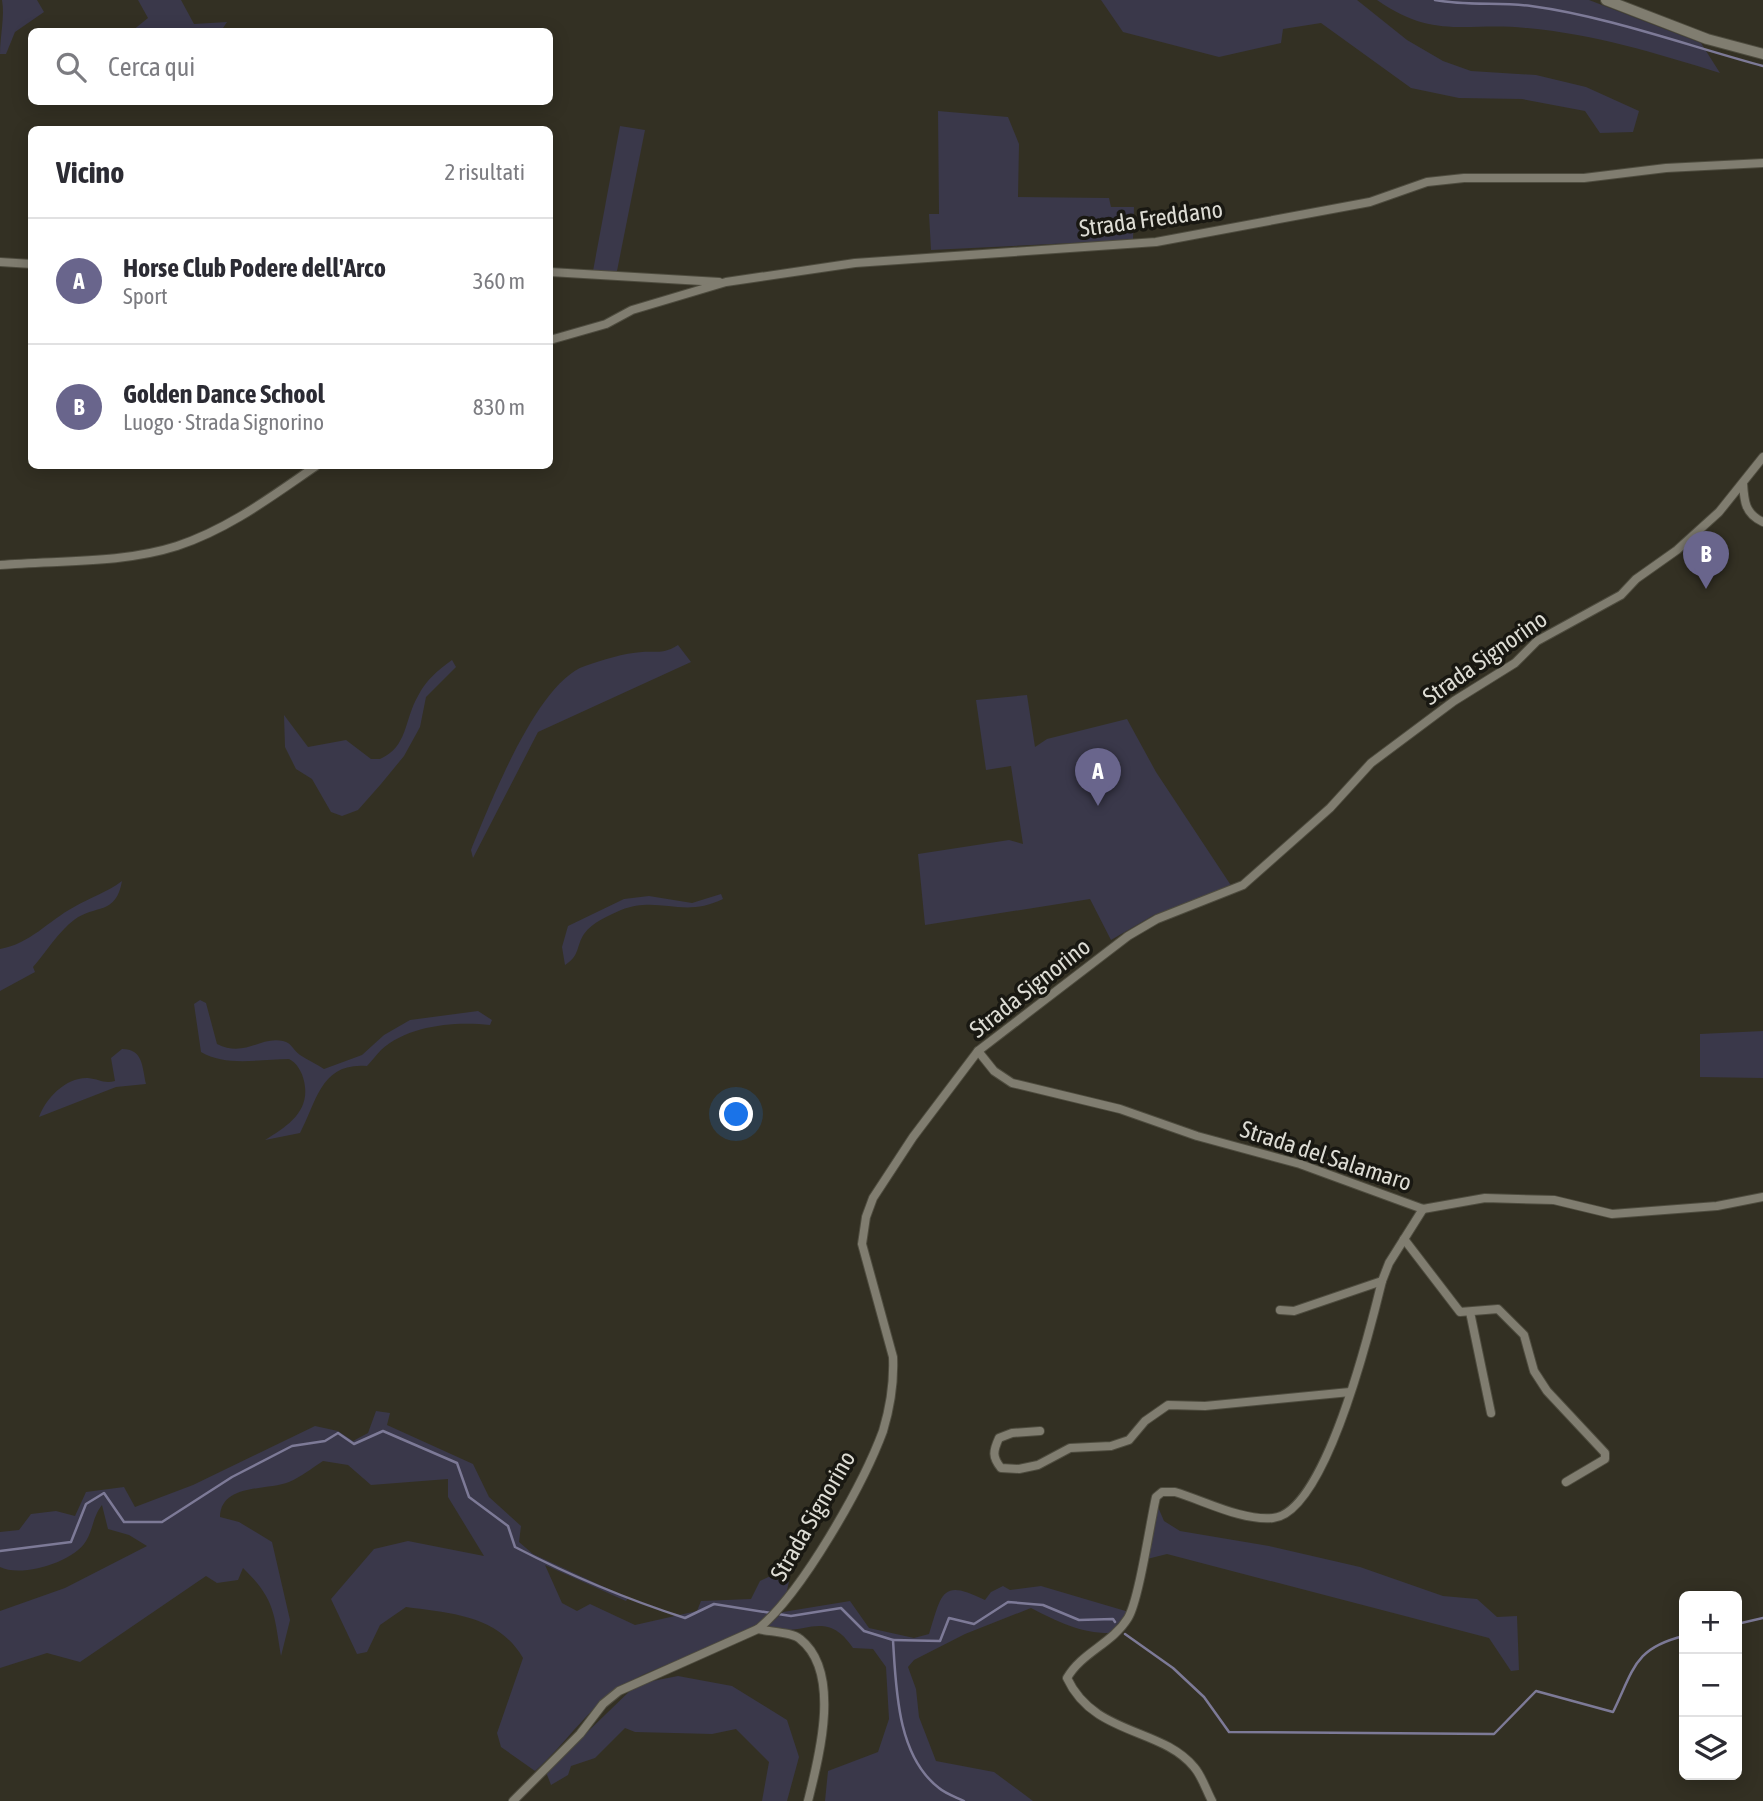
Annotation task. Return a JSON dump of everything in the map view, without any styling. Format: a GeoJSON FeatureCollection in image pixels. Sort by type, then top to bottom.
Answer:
{"type":"FeatureCollection","features":[{"type":"Feature","properties":{"kind":"street"},"geometry":{"type":"LineString","coordinates":[[1606,0],[1707,39],[1763,54]]}},
{"type":"Feature","properties":{"kind":"street","name":"Strada Freddano"},"geometry":{"type":"LineString","coordinates":[[553,339],[606,324],[632,310],[726,282],[855,263],[1156,243],[1370,202],[1427,182],[1464,178],[1584,178],[1666,168],[1763,163]]}},
{"type":"Feature","properties":{"kind":"street"},"geometry":{"type":"LineString","coordinates":[[0,262],[28,264]]}},
{"type":"Feature","properties":{"kind":"street"},"geometry":{"type":"LineString","coordinates":[[553,272],[726,282]]}},
{"type":"Feature","properties":{"kind":"street","name":"Strada Signorino"},"geometry":{"type":"LineString","coordinates":[[513,1801],[579,1734],[603,1704],[619,1691],[758,1629],[788,1599],[830,1533],[858,1484],[883,1429],[893,1374],[893,1357],[862,1244],[862,1230],[873,1198],[913,1137],[978,1051],[1128,936],[1157,919],[1210,901],[1243,885],[1330,808],[1371,763],[1454,701],[1515,663],[1537,641],[1621,595],[1719,512],[1763,457]]}},
{"type":"Feature","properties":{"kind":"street"},"geometry":{"type":"LineString","coordinates":[[0,565],[87,559],[175,547],[220,528],[311,469]]}},
{"type":"Feature","properties":{"kind":"street"},"geometry":{"type":"LineString","coordinates":[[1743,483],[1744,502],[1753,517],[1763,522]]}},
{"type":"Feature","properties":{"kind":"street","name":"Strada del Salamaro"},"geometry":{"type":"LineString","coordinates":[[978,1051],[994,1071],[1012,1083],[1119,1109],[1197,1136],[1300,1164],[1423,1209],[1485,1198],[1553,1199],[1612,1213],[1717,1206],[1763,1197]]}},
{"type":"Feature","properties":{"kind":"street"},"geometry":{"type":"LineString","coordinates":[[1212,1801],[1194,1766],[1171,1749],[1123,1729],[1094,1712],[1074,1693],[1067,1678],[1075,1663],[1115,1635],[1129,1618],[1156,1497],[1162,1492],[1175,1492],[1249,1516],[1276,1518],[1293,1508],[1318,1473],[1337,1434],[1382,1281],[1423,1209]]}},
{"type":"Feature","properties":{"kind":"street"},"geometry":{"type":"LineString","coordinates":[[1404,1240],[1460,1312],[1499,1309],[1509,1319],[1524,1335],[1534,1370],[1547,1391],[1605,1453],[1605,1459],[1566,1482]]}},
{"type":"Feature","properties":{"kind":"street"},"geometry":{"type":"LineString","coordinates":[[1280,1310],[1294,1311],[1382,1281]]}},
{"type":"Feature","properties":{"kind":"street"},"geometry":{"type":"LineString","coordinates":[[1470,1312],[1491,1413]]}},
{"type":"Feature","properties":{"kind":"street"},"geometry":{"type":"LineString","coordinates":[[1040,1431],[1012,1433],[999,1438],[993,1449],[995,1461],[1001,1468],[1019,1469],[1038,1465],[1070,1448],[1111,1446],[1129,1440],[1145,1421],[1168,1405],[1205,1406],[1350,1392]]}},
{"type":"Feature","properties":{"kind":"street"},"geometry":{"type":"LineString","coordinates":[[758,1629],[798,1637],[814,1655],[824,1681],[819,1758],[808,1801]]}},
{"type":"Feature","properties":{"kind":"shaded area"},"geometry":{"type":"Polygon","coordinates":[[[2,0],[37,0],[44,12],[15,32],[6,54],[0,54],[2,0]]]}},
{"type":"Feature","properties":{"kind":"shaded area"},"geometry":{"type":"Polygon","coordinates":[[[138,0],[181,0],[194,24],[227,22],[223,28],[136,28],[148,18],[138,0]]]}},
{"type":"Feature","properties":{"kind":"shaded area"},"geometry":{"type":"Polygon","coordinates":[[[1101,0],[1357,0],[1407,40],[1443,61],[1471,71],[1536,75],[1586,87],[1639,111],[1633,132],[1600,133],[1585,111],[1522,99],[1459,98],[1411,88],[1321,23],[1283,29],[1281,43],[1219,57],[1123,32],[1101,0]]]}},
{"type":"Feature","properties":{"kind":"shaded area"},"geometry":{"type":"Polygon","coordinates":[[[1377,0],[1589,0],[1701,43],[1720,73],[1576,35],[1527,28],[1433,25],[1397,12],[1377,0]]]}},
{"type":"Feature","properties":{"kind":"shaded area"},"geometry":{"type":"Polygon","coordinates":[[[938,111],[1008,117],[1019,144],[1018,197],[1109,198],[1111,207],[1134,207],[1133,240],[931,250],[929,214],[939,214],[938,111]]]}},
{"type":"Feature","properties":{"kind":"shaded area"},"geometry":{"type":"Polygon","coordinates":[[[620,126],[645,130],[617,271],[593,271],[620,126]]]}},
{"type":"Feature","properties":{"kind":"shaded area"},"geometry":{"type":"Polygon","coordinates":[[[678,645],[691,662],[538,732],[473,858],[471,850],[517,747],[550,695],[567,677],[585,666],[606,659],[665,651],[678,645]]]}},
{"type":"Feature","properties":{"kind":"shaded area"},"geometry":{"type":"Polygon","coordinates":[[[452,660],[456,667],[426,697],[420,727],[404,756],[358,810],[342,816],[331,812],[312,779],[296,769],[285,747],[284,715],[308,747],[346,740],[371,759],[380,759],[389,754],[401,740],[413,705],[425,685],[452,660]]]}},
{"type":"Feature","properties":{"kind":"shaded area"},"geometry":{"type":"Polygon","coordinates":[[[1027,695],[1035,747],[1047,739],[1127,719],[1156,772],[1232,887],[1154,915],[1111,940],[1090,899],[925,925],[918,854],[1009,840],[1023,844],[1011,766],[986,770],[976,700],[1027,695]]]}},
{"type":"Feature","properties":{"kind":"shaded area"},"geometry":{"type":"Polygon","coordinates":[[[122,881],[115,900],[110,905],[74,920],[33,967],[35,972],[0,991],[0,949],[30,937],[65,913],[122,881]]]}},
{"type":"Feature","properties":{"kind":"shaded area"},"geometry":{"type":"Polygon","coordinates":[[[721,894],[723,899],[708,905],[635,906],[612,914],[587,930],[570,962],[565,965],[562,947],[568,926],[624,899],[649,896],[692,903],[721,894]]]}},
{"type":"Feature","properties":{"kind":"shaded area"},"geometry":{"type":"Polygon","coordinates":[[[200,1000],[206,1003],[217,1044],[236,1049],[267,1041],[283,1041],[324,1069],[362,1055],[384,1035],[410,1020],[478,1011],[492,1020],[490,1025],[448,1025],[405,1035],[381,1050],[367,1066],[352,1066],[330,1077],[300,1133],[265,1140],[289,1123],[301,1109],[305,1092],[300,1071],[289,1059],[232,1061],[201,1052],[194,1004],[200,1000]]]}},
{"type":"Feature","properties":{"kind":"shaded area"},"geometry":{"type":"Polygon","coordinates":[[[1763,1031],[1763,1078],[1700,1077],[1700,1034],[1763,1031]]]}},
{"type":"Feature","properties":{"kind":"shaded area"},"geometry":{"type":"Polygon","coordinates":[[[122,1049],[138,1055],[146,1084],[116,1087],[39,1117],[52,1096],[72,1081],[88,1078],[115,1081],[111,1058],[122,1049]]]}},
{"type":"Feature","properties":{"kind":"shaded area"},"geometry":{"type":"Polygon","coordinates":[[[376,1411],[390,1413],[387,1425],[473,1464],[489,1497],[521,1526],[519,1542],[533,1554],[628,1598],[626,1601],[545,1565],[562,1603],[577,1611],[590,1604],[635,1625],[697,1611],[701,1601],[751,1599],[760,1581],[777,1573],[789,1582],[784,1600],[751,1629],[627,1683],[590,1713],[535,1771],[501,1747],[497,1733],[523,1658],[513,1644],[500,1633],[487,1625],[456,1614],[406,1607],[380,1625],[367,1652],[357,1654],[331,1599],[374,1549],[408,1541],[484,1556],[448,1497],[448,1479],[371,1485],[348,1465],[323,1461],[289,1482],[236,1493],[222,1506],[220,1517],[239,1522],[272,1542],[290,1620],[281,1656],[271,1607],[254,1579],[243,1568],[238,1580],[217,1583],[206,1576],[80,1662],[47,1653],[0,1668],[0,1611],[65,1588],[147,1546],[129,1535],[108,1529],[102,1505],[80,1549],[46,1566],[21,1571],[9,1570],[0,1567],[0,1532],[19,1530],[31,1514],[56,1511],[75,1516],[86,1492],[124,1487],[135,1507],[193,1485],[315,1426],[338,1431],[353,1441],[368,1433],[376,1411]]]}},
{"type":"Feature","properties":{"kind":"shaded area"},"geometry":{"type":"Polygon","coordinates":[[[1158,1507],[1164,1521],[1180,1531],[1269,1546],[1360,1567],[1443,1596],[1477,1599],[1497,1617],[1517,1616],[1519,1670],[1511,1671],[1489,1638],[1167,1554],[1147,1559],[1158,1507]]]}},
{"type":"Feature","properties":{"kind":"shaded area"},"geometry":{"type":"Polygon","coordinates":[[[1003,1586],[1010,1590],[1041,1586],[1129,1612],[1113,1633],[1102,1633],[1070,1626],[1031,1608],[965,1634],[914,1660],[908,1667],[916,1689],[919,1717],[936,1761],[994,1772],[1033,1801],[825,1801],[828,1771],[878,1752],[889,1719],[886,1667],[873,1649],[853,1648],[842,1635],[832,1629],[812,1626],[792,1630],[768,1626],[783,1612],[850,1601],[869,1628],[914,1638],[929,1634],[945,1593],[960,1590],[985,1600],[991,1592],[1003,1586]]]}},
{"type":"Feature","properties":{"kind":"shaded area"},"geometry":{"type":"Polygon","coordinates":[[[678,1676],[732,1686],[787,1720],[799,1757],[787,1801],[762,1801],[769,1762],[736,1729],[712,1734],[635,1732],[625,1728],[595,1758],[571,1766],[568,1775],[551,1785],[546,1772],[637,1684],[678,1676]]]}},
{"type":"Feature","properties":{"kind":"waterway"},"geometry":{"type":"LineString","coordinates":[[1435,0],[1531,6],[1559,11],[1618,24],[1763,66]]}},
{"type":"Feature","properties":{"kind":"waterway"},"geometry":{"type":"LineString","coordinates":[[0,1551],[71,1542],[86,1504],[104,1493],[124,1522],[162,1522],[232,1477],[292,1446],[325,1441],[338,1433],[354,1444],[383,1431],[457,1463],[469,1497],[508,1526],[515,1547],[557,1568],[620,1595],[685,1618],[714,1604],[771,1613]]}},
{"type":"Feature","properties":{"kind":"waterway"},"geometry":{"type":"LineString","coordinates":[[893,1640],[940,1641],[949,1618],[974,1624],[1008,1602],[1043,1605],[1079,1620],[1113,1619],[1115,1622]]}},
{"type":"Feature","properties":{"kind":"waterway"},"geometry":{"type":"LineString","coordinates":[[778,1614],[791,1616],[841,1608],[864,1631],[893,1640],[898,1699],[907,1740],[925,1774],[939,1788],[964,1801]]}},
{"type":"Feature","properties":{"kind":"waterway"},"geometry":{"type":"LineString","coordinates":[[1742,1623],[1763,1618]]}},
{"type":"Feature","properties":{"kind":"waterway"},"geometry":{"type":"LineString","coordinates":[[1125,1634],[1173,1668],[1204,1697],[1229,1732],[1494,1734],[1536,1691],[1613,1712],[1632,1672],[1645,1654],[1679,1637]]}},
{"type":"Feature","properties":{"kind":"place","name":"Golden Dance School"},"geometry":{"type":"Point","coordinates":[1706,589]}},
{"type":"Feature","properties":{"kind":"place","name":"Horse Club Podere dell'Arco"},"geometry":{"type":"Point","coordinates":[1098,806]}}]}
